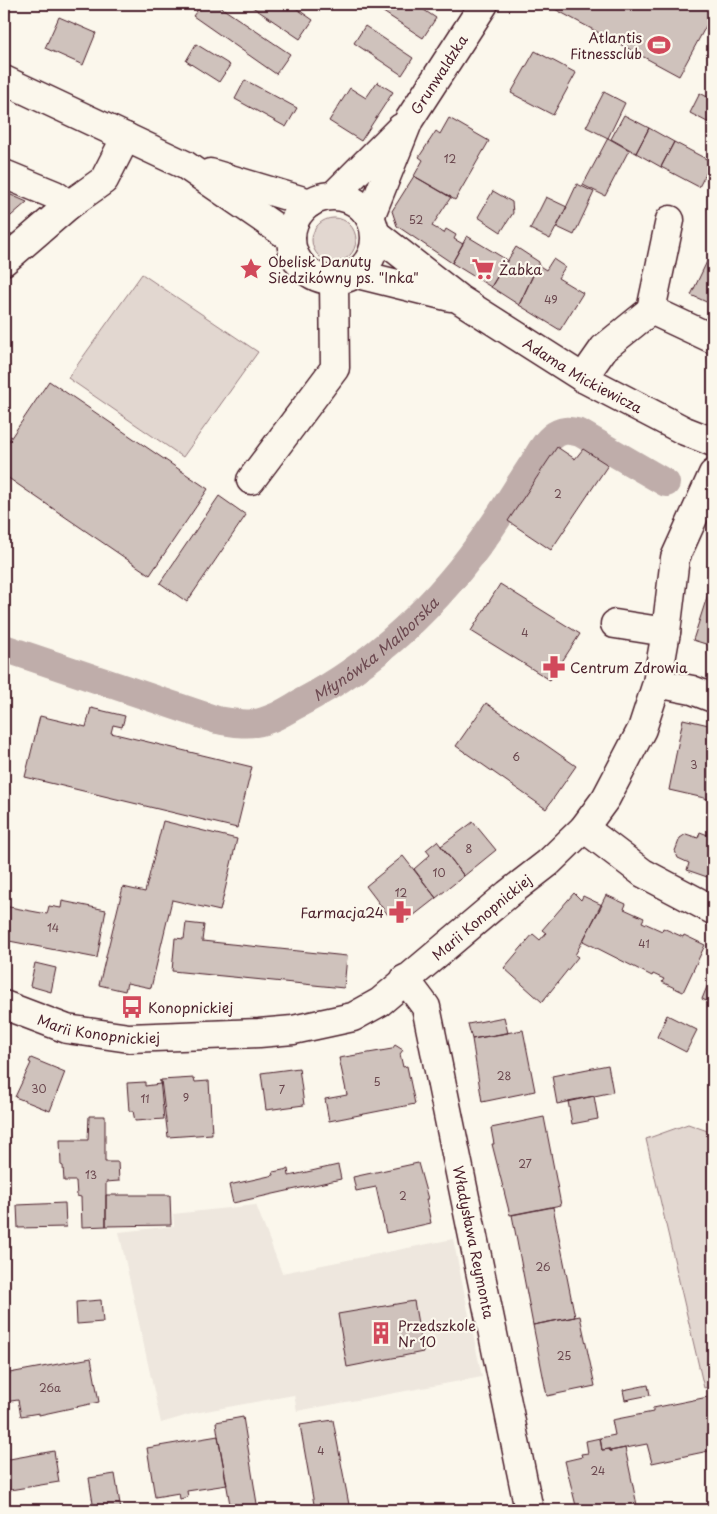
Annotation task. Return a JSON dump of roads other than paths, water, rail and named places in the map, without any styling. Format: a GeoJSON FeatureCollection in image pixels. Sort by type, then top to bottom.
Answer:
{"type":"FeatureCollection","features":[{"type":"Feature","properties":{"kind":"street","name":"Grunwaldzka"},"geometry":{"type":"LineString","coordinates":[[373,225],[409,120],[484,4]]}},
{"type":"Feature","properties":{"kind":"street"},"geometry":{"type":"LineString","coordinates":[[4,80],[185,166],[291,238]]}},
{"type":"Feature","properties":{"kind":"street","name":"Grunwaldzka"},"geometry":{"type":"LineString","coordinates":[[322,199],[409,120]]}},
{"type":"Feature","properties":{"kind":"street"},"geometry":{"type":"LineString","coordinates":[[4,261],[68,206],[104,180],[126,137]]}},
{"type":"Feature","properties":{"kind":"street"},"geometry":{"type":"LineString","coordinates":[[185,166],[322,199],[354,201],[373,225],[376,245],[372,256],[345,278],[319,279],[303,268],[292,251],[291,238],[296,218],[322,199]]}},
{"type":"Feature","properties":{"kind":"street"},"geometry":{"type":"LineString","coordinates":[[4,174],[55,195],[68,206]]}},
{"type":"Feature","properties":{"kind":"street"},"geometry":{"type":"LineString","coordinates":[[583,378],[604,348],[651,310],[670,220]]}},
{"type":"Feature","properties":{"kind":"street","name":"Adama Mickiewicza"},"geometry":{"type":"LineString","coordinates":[[373,225],[458,299],[583,378],[686,431],[713,442]]}},
{"type":"Feature","properties":{"kind":"street"},"geometry":{"type":"LineString","coordinates":[[251,480],[335,368],[345,278]]}},
{"type":"Feature","properties":{"kind":"street","name":"Adama Mickiewicza"},"geometry":{"type":"LineString","coordinates":[[345,278],[458,299]]}},
{"type":"Feature","properties":{"kind":"street"},"geometry":{"type":"LineString","coordinates":[[651,310],[713,339]]}},
{"type":"Feature","properties":{"kind":"street","name":"Marii Konopnickiej"},"geometry":{"type":"LineString","coordinates":[[4,1007],[67,1029],[129,1038],[293,1030],[353,1016],[380,1002],[405,979],[548,863],[584,828],[606,798],[642,729],[657,683],[676,558],[713,474]]}},
{"type":"Feature","properties":{"kind":"street"},"geometry":{"type":"LineString","coordinates":[[615,624],[666,632]]}},
{"type":"Feature","properties":{"kind":"street"},"geometry":{"type":"LineString","coordinates":[[657,683],[692,690],[713,698]]}},
{"type":"Feature","properties":{"kind":"street"},"geometry":{"type":"LineString","coordinates":[[584,828],[643,873],[713,910]]}},
{"type":"Feature","properties":{"kind":"street","name":"Władysława Reymonta"},"geometry":{"type":"LineString","coordinates":[[405,979],[426,1006],[529,1510]]}},
{"type":"Feature","properties":{"kind":"waterway","name":"Młynówka Malborska"},"geometry":{"type":"LineString","coordinates":[[4,648],[217,720],[250,724],[261,722],[278,715],[329,687],[356,669],[406,628],[429,605],[472,555],[543,447],[555,434],[565,431],[580,433],[666,483]]}},
{"type":"Feature","properties":{"kind":"place","name":"Atlantis Fitnessclub"},"geometry":{"type":"Point","coordinates":[659,45]}},
{"type":"Feature","properties":{"kind":"place","name":"Obelisk Danuty Siedzikówny ps. \"Inka\""},"geometry":{"type":"Point","coordinates":[251,269]}},
{"type":"Feature","properties":{"kind":"place","name":"Żabka"},"geometry":{"type":"Point","coordinates":[483,269]}},
{"type":"Feature","properties":{"kind":"place","name":"Centrum Zdrowia"},"geometry":{"type":"Point","coordinates":[554,667]}},
{"type":"Feature","properties":{"kind":"place","name":"Farmacja24"},"geometry":{"type":"Point","coordinates":[400,912]}},
{"type":"Feature","properties":{"kind":"place","name":"Konopnickiej"},"geometry":{"type":"Point","coordinates":[132,1007]}},
{"type":"Feature","properties":{"kind":"place","name":"Przedszkole Nr 10"},"geometry":{"type":"Point","coordinates":[381,1333]}}]}
